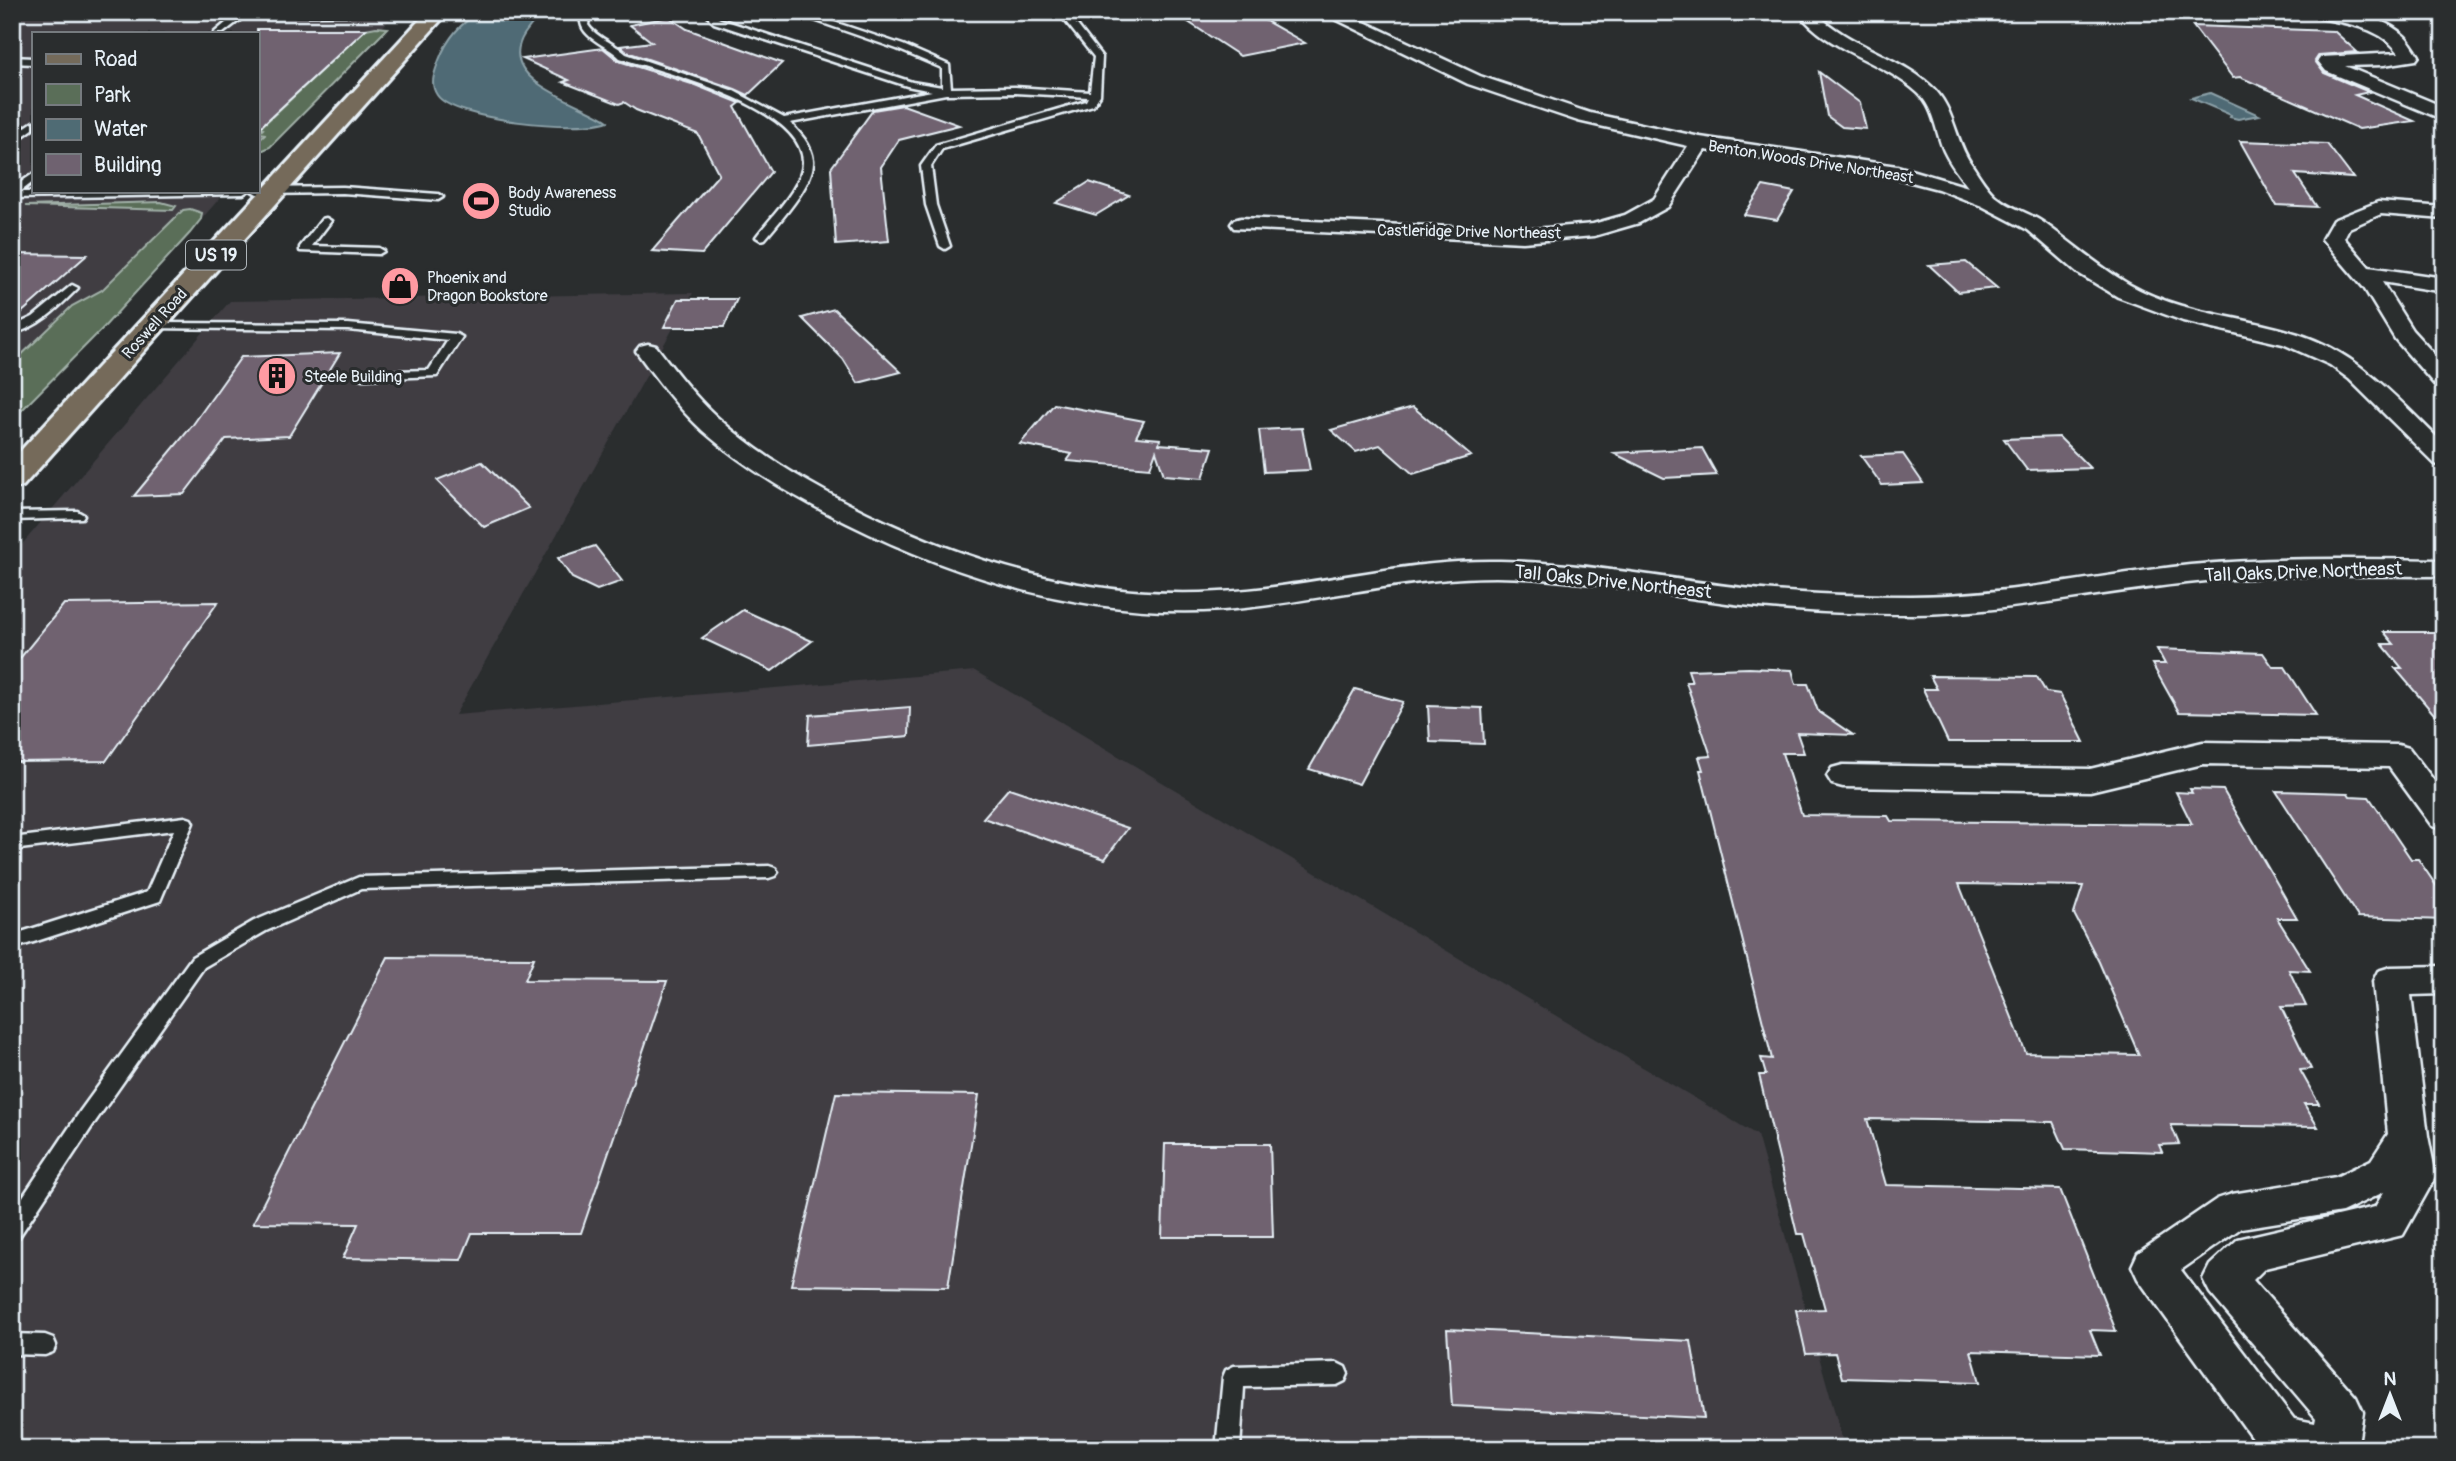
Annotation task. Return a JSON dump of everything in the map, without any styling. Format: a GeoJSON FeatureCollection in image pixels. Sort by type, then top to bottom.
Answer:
{"type":"FeatureCollection","features":[{"type":"Feature","properties":{"kind":"main road","name":"Roswell Road"},"geometry":{"type":"LineString","coordinates":[[12,479],[151,326],[415,20]]}},
{"type":"Feature","properties":{"kind":"street","name":"Benton Woods Drive Northeast"},"geometry":{"type":"LineString","coordinates":[[1329,12],[1495,88],[1585,117],[1700,143],[1897,172],[1989,201],[2035,226],[2086,268],[2126,292],[2191,316],[2291,339],[2338,360],[2357,374],[2444,459]]}},
{"type":"Feature","properties":{"kind":"street"},"geometry":{"type":"LineString","coordinates":[[1806,12],[1831,33],[1904,74],[1930,94],[1944,115],[1953,149],[1989,201]]}},
{"type":"Feature","properties":{"kind":"street"},"geometry":{"type":"LineString","coordinates":[[2314,12],[2372,24]]}},
{"type":"Feature","properties":{"kind":"street"},"geometry":{"type":"LineString","coordinates":[[2355,12],[2396,37],[2410,56],[2327,61],[2332,67],[2444,114]]}},
{"type":"Feature","properties":{"kind":"street","name":"Castleridge Drive Northeast"},"geometry":{"type":"LineString","coordinates":[[1241,224],[1523,236],[1594,230],[1632,219],[1661,203],[1700,143]]}},
{"type":"Feature","properties":{"kind":"street"},"geometry":{"type":"LineString","coordinates":[[2442,377],[2403,334],[2374,285],[2333,239],[2340,224],[2378,208],[2444,213]]}},
{"type":"Feature","properties":{"kind":"street"},"geometry":{"type":"LineString","coordinates":[[2363,273],[2444,285]]}},
{"type":"Feature","properties":{"kind":"street","name":"Tall Oaks Drive Northeast"},"geometry":{"type":"LineString","coordinates":[[648,351],[674,387],[710,424],[754,459],[807,493],[878,530],[972,569],[1031,587],[1090,597],[1160,602],[1223,601],[1404,573],[1498,569],[1580,574],[1773,600],[1925,605],[2010,601],[2185,575],[2252,569],[2444,568]]}},
{"type":"Feature","properties":{"kind":"street"},"geometry":{"type":"LineString","coordinates":[[1843,776],[2090,780],[2203,753],[2398,756],[2444,818]]}},
{"type":"Feature","properties":{"kind":"street"},"geometry":{"type":"LineString","coordinates":[[2408,1136],[2385,1172],[2342,1194],[2232,1212],[2153,1266],[2281,1440],[2335,1448],[2340,1412],[2225,1279],[2253,1252],[2388,1222],[2416,1176],[2408,1136],[2391,981],[2444,980]]}},
{"type":"Feature","properties":{"kind":"lane"},"geometry":{"type":"LineString","coordinates":[[586,12],[583,26],[585,32],[612,45],[623,57],[765,107],[792,128],[808,161],[797,190],[761,237]]}},
{"type":"Feature","properties":{"kind":"lane"},"geometry":{"type":"LineString","coordinates":[[715,12],[713,18],[717,21],[910,83],[946,91]]}},
{"type":"Feature","properties":{"kind":"lane"},"geometry":{"type":"LineString","coordinates":[[795,12],[900,47],[946,67],[946,91]]}},
{"type":"Feature","properties":{"kind":"lane"},"geometry":{"type":"LineString","coordinates":[[945,246],[932,205],[926,166],[939,147],[1090,103],[1095,95],[1098,57],[1062,12]]}},
{"type":"Feature","properties":{"kind":"lane"},"geometry":{"type":"LineString","coordinates":[[219,32],[244,13]]}},
{"type":"Feature","properties":{"kind":"lane"},"geometry":{"type":"LineString","coordinates":[[222,14],[363,13],[415,20]]}},
{"type":"Feature","properties":{"kind":"lane"},"geometry":{"type":"LineString","coordinates":[[12,60],[32,61]]}},
{"type":"Feature","properties":{"kind":"lane"},"geometry":{"type":"LineString","coordinates":[[783,121],[946,91],[1015,90],[1095,95]]}},
{"type":"Feature","properties":{"kind":"lane"},"geometry":{"type":"LineString","coordinates":[[12,141],[32,126]]}},
{"type":"Feature","properties":{"kind":"lane"},"geometry":{"type":"LineString","coordinates":[[12,194],[32,178]]}},
{"type":"Feature","properties":{"kind":"lane"},"geometry":{"type":"LineString","coordinates":[[266,190],[438,197]]}},
{"type":"Feature","properties":{"kind":"lane"},"geometry":{"type":"LineString","coordinates":[[12,194],[166,192]]}},
{"type":"Feature","properties":{"kind":"lane"},"geometry":{"type":"LineString","coordinates":[[326,222],[304,249],[379,251]]}},
{"type":"Feature","properties":{"kind":"lane"},"geometry":{"type":"LineString","coordinates":[[12,331],[26,327],[36,320],[72,288]]}},
{"type":"Feature","properties":{"kind":"lane"},"geometry":{"type":"LineString","coordinates":[[151,326],[348,327],[456,337],[433,373],[363,375]]}},
{"type":"Feature","properties":{"kind":"lane"},"geometry":{"type":"LineString","coordinates":[[12,516],[77,515]]}},
{"type":"Feature","properties":{"kind":"lane"},"geometry":{"type":"LineString","coordinates":[[12,844],[185,823],[154,896],[12,942]]}},
{"type":"Feature","properties":{"kind":"lane"},"geometry":{"type":"LineString","coordinates":[[12,1231],[88,1116],[198,962],[260,926],[359,883],[769,872]]}},
{"type":"Feature","properties":{"kind":"lane"},"geometry":{"type":"LineString","coordinates":[[2280,1204],[2308,1240]]}},
{"type":"Feature","properties":{"kind":"lane"},"geometry":{"type":"LineString","coordinates":[[12,1345],[45,1345]]}},
{"type":"Feature","properties":{"kind":"lane"},"geometry":{"type":"LineString","coordinates":[[1228,1449],[1234,1377],[1337,1374]]}},
{"type":"Feature","properties":{"kind":"shaded area"},"geometry":{"type":"Polygon","coordinates":[[[12,12],[397,12],[259,155],[259,32],[32,32],[32,192],[225,192],[158,269],[18,414],[12,414],[12,12]]]}},
{"type":"Feature","properties":{"kind":"shaded area"},"geometry":{"type":"Polygon","coordinates":[[[693,293],[455,715],[975,671],[1757,1135],[1845,1449],[12,1449],[12,556],[230,301],[693,293]]]}},
{"type":"Feature","properties":{"kind":"green space"},"geometry":{"type":"Polygon","coordinates":[[[388,28],[270,147],[259,152],[259,139],[265,134],[259,133],[263,129],[260,128],[366,29],[388,28]]]}},
{"type":"Feature","properties":{"kind":"green space"},"geometry":{"type":"Polygon","coordinates":[[[161,202],[176,206],[173,210],[25,206],[161,202]]]}},
{"type":"Feature","properties":{"kind":"green space"},"geometry":{"type":"Polygon","coordinates":[[[183,210],[202,213],[201,219],[190,233],[104,327],[12,420],[12,364],[72,306],[102,290],[183,210]]]}},
{"type":"Feature","properties":{"kind":"water"},"geometry":{"type":"Polygon","coordinates":[[[480,12],[542,12],[520,43],[519,57],[524,70],[550,91],[608,121],[572,125],[491,118],[448,104],[437,95],[433,86],[442,52],[460,26],[480,12]]]}},
{"type":"Feature","properties":{"kind":"water"},"geometry":{"type":"Polygon","coordinates":[[[2210,93],[2259,115],[2238,119],[2230,117],[2231,115],[2191,98],[2210,93]]]}},
{"type":"Feature","properties":{"kind":"building"},"geometry":{"type":"Polygon","coordinates":[[[1173,12],[1250,12],[1305,43],[1240,56],[1173,12]]]}},
{"type":"Feature","properties":{"kind":"building"},"geometry":{"type":"Polygon","coordinates":[[[669,17],[687,29],[782,63],[748,95],[627,52],[620,46],[652,42],[630,25],[669,17]]]}},
{"type":"Feature","properties":{"kind":"building"},"geometry":{"type":"Polygon","coordinates":[[[2193,26],[2334,31],[2357,52],[2319,55],[2315,61],[2324,73],[2369,92],[2355,95],[2414,121],[2359,129],[2240,77],[2233,78],[2193,26]]]}},
{"type":"Feature","properties":{"kind":"building"},"geometry":{"type":"Polygon","coordinates":[[[257,29],[366,29],[259,128],[257,29]]]}},
{"type":"Feature","properties":{"kind":"building"},"geometry":{"type":"Polygon","coordinates":[[[603,48],[619,61],[695,85],[740,103],[735,107],[771,172],[702,254],[652,251],[719,174],[698,134],[636,110],[624,102],[619,104],[563,82],[569,80],[523,59],[603,48]]]}},
{"type":"Feature","properties":{"kind":"building"},"geometry":{"type":"Polygon","coordinates":[[[1819,72],[1860,103],[1866,129],[1842,127],[1827,116],[1819,72]]]}},
{"type":"Feature","properties":{"kind":"building"},"geometry":{"type":"Polygon","coordinates":[[[903,105],[959,125],[899,140],[881,167],[889,241],[836,245],[831,168],[873,110],[903,105]]]}},
{"type":"Feature","properties":{"kind":"building"},"geometry":{"type":"Polygon","coordinates":[[[2240,141],[2327,144],[2353,178],[2295,174],[2317,207],[2276,205],[2240,141]]]}},
{"type":"Feature","properties":{"kind":"building"},"geometry":{"type":"Polygon","coordinates":[[[1089,182],[1129,195],[1096,215],[1056,203],[1089,182]]]}},
{"type":"Feature","properties":{"kind":"building"},"geometry":{"type":"Polygon","coordinates":[[[1763,186],[1794,192],[1777,220],[1744,215],[1763,186]]]}},
{"type":"Feature","properties":{"kind":"building"},"geometry":{"type":"Polygon","coordinates":[[[12,254],[87,255],[12,321],[12,254]]]}},
{"type":"Feature","properties":{"kind":"building"},"geometry":{"type":"Polygon","coordinates":[[[1966,262],[1997,288],[1958,292],[1929,265],[1966,262]]]}},
{"type":"Feature","properties":{"kind":"building"},"geometry":{"type":"Polygon","coordinates":[[[678,299],[737,299],[724,327],[664,327],[678,299]]]}},
{"type":"Feature","properties":{"kind":"building"},"geometry":{"type":"Polygon","coordinates":[[[834,309],[901,372],[858,383],[843,359],[802,318],[834,309]]]}},
{"type":"Feature","properties":{"kind":"building"},"geometry":{"type":"Polygon","coordinates":[[[340,353],[289,436],[226,439],[184,494],[134,496],[192,426],[241,357],[340,353]]]}},
{"type":"Feature","properties":{"kind":"building"},"geometry":{"type":"Polygon","coordinates":[[[1054,404],[1144,421],[1136,437],[1160,439],[1159,444],[1213,448],[1203,478],[1164,475],[1156,451],[1150,468],[1067,461],[1072,454],[1020,444],[1054,404]]]}},
{"type":"Feature","properties":{"kind":"building"},"geometry":{"type":"Polygon","coordinates":[[[1413,407],[1471,456],[1413,474],[1380,445],[1356,452],[1331,430],[1413,407]]]}},
{"type":"Feature","properties":{"kind":"building"},"geometry":{"type":"Polygon","coordinates":[[[1302,428],[1310,470],[1264,472],[1259,430],[1302,428]]]}},
{"type":"Feature","properties":{"kind":"building"},"geometry":{"type":"Polygon","coordinates":[[[2059,437],[2090,468],[2027,470],[2004,439],[2059,437]]]}},
{"type":"Feature","properties":{"kind":"building"},"geometry":{"type":"Polygon","coordinates":[[[1702,448],[1717,475],[1664,478],[1613,453],[1702,448]]]}},
{"type":"Feature","properties":{"kind":"building"},"geometry":{"type":"Polygon","coordinates":[[[1903,454],[1923,483],[1882,485],[1861,456],[1903,454]]]}},
{"type":"Feature","properties":{"kind":"building"},"geometry":{"type":"Polygon","coordinates":[[[482,462],[529,508],[484,527],[437,480],[482,462]]]}},
{"type":"Feature","properties":{"kind":"building"},"geometry":{"type":"Polygon","coordinates":[[[595,546],[622,581],[597,590],[572,578],[558,558],[595,546]]]}},
{"type":"Feature","properties":{"kind":"building"},"geometry":{"type":"Polygon","coordinates":[[[218,602],[106,761],[12,762],[12,668],[64,604],[218,602]]]}},
{"type":"Feature","properties":{"kind":"building"},"geometry":{"type":"Polygon","coordinates":[[[743,610],[812,641],[772,671],[702,638],[743,610]]]}},
{"type":"Feature","properties":{"kind":"building"},"geometry":{"type":"Polygon","coordinates":[[[2384,632],[2444,632],[2444,726],[2395,668],[2402,668],[2382,644],[2394,644],[2384,632]]]}},
{"type":"Feature","properties":{"kind":"building"},"geometry":{"type":"Polygon","coordinates":[[[2157,649],[2263,653],[2273,667],[2285,667],[2316,715],[2179,712],[2152,664],[2165,664],[2157,649]]]}},
{"type":"Feature","properties":{"kind":"building"},"geometry":{"type":"Polygon","coordinates":[[[1688,670],[1792,670],[1796,684],[1808,684],[1818,711],[1853,735],[1797,733],[1804,753],[1782,753],[1802,815],[1888,816],[1891,821],[2192,824],[2176,792],[2192,793],[2190,789],[2223,790],[2297,918],[2277,918],[2310,971],[2289,970],[2306,1006],[2281,1007],[2311,1069],[2300,1070],[2319,1104],[2304,1104],[2318,1127],[2171,1125],[2179,1144],[2159,1145],[2162,1152],[2065,1149],[2053,1122],[1867,1119],[1886,1185],[2060,1189],[2116,1331],[2090,1330],[2100,1355],[1971,1351],[1980,1382],[1842,1378],[1835,1353],[1806,1354],[1796,1310],[1825,1309],[1804,1234],[1797,1234],[1759,1075],[1766,1075],[1761,1058],[1772,1059],[1700,770],[1703,770],[1699,757],[1711,756],[1686,682],[1692,682],[1688,670]],[[1959,884],[2026,1053],[2139,1055],[2099,962],[2074,914],[2083,886],[1959,884]]]}},
{"type":"Feature","properties":{"kind":"building"},"geometry":{"type":"Polygon","coordinates":[[[1930,676],[2037,677],[2046,692],[2060,694],[2084,742],[1948,742],[1923,689],[1937,689],[1930,676]]]}},
{"type":"Feature","properties":{"kind":"building"},"geometry":{"type":"Polygon","coordinates":[[[1355,689],[1403,702],[1359,784],[1309,769],[1355,689]]]}},
{"type":"Feature","properties":{"kind":"building"},"geometry":{"type":"Polygon","coordinates":[[[1428,706],[1482,708],[1484,744],[1430,742],[1428,706]]]}},
{"type":"Feature","properties":{"kind":"building"},"geometry":{"type":"Polygon","coordinates":[[[910,707],[909,736],[808,745],[810,715],[910,707]]]}},
{"type":"Feature","properties":{"kind":"building"},"geometry":{"type":"Polygon","coordinates":[[[1009,788],[1128,828],[1105,859],[983,818],[1009,788]]]}},
{"type":"Feature","properties":{"kind":"building"},"geometry":{"type":"Polygon","coordinates":[[[2276,791],[2348,793],[2350,796],[2369,797],[2411,859],[2418,859],[2444,897],[2444,920],[2358,917],[2276,791]]]}},
{"type":"Feature","properties":{"kind":"building"},"geometry":{"type":"Polygon","coordinates":[[[388,957],[534,958],[525,980],[667,981],[581,1233],[472,1233],[461,1260],[343,1258],[358,1224],[253,1223],[388,957]]]}},
{"type":"Feature","properties":{"kind":"building"},"geometry":{"type":"Polygon","coordinates":[[[836,1093],[979,1095],[948,1287],[791,1285],[836,1093]]]}},
{"type":"Feature","properties":{"kind":"building"},"geometry":{"type":"Polygon","coordinates":[[[1165,1144],[1270,1144],[1273,1237],[1162,1237],[1165,1144]]]}},
{"type":"Feature","properties":{"kind":"building"},"geometry":{"type":"Polygon","coordinates":[[[1447,1329],[1691,1341],[1704,1418],[1452,1406],[1447,1329]]]}},
{"type":"Feature","properties":{"kind":"place","name":"Body Awareness Studio"},"geometry":{"type":"Point","coordinates":[481,201]}},
{"type":"Feature","properties":{"kind":"place","name":"Phoenix and Dragon Bookstore"},"geometry":{"type":"Point","coordinates":[400,286]}},
{"type":"Feature","properties":{"kind":"place","name":"Steele Building"},"geometry":{"type":"Point","coordinates":[277,376]}}]}
